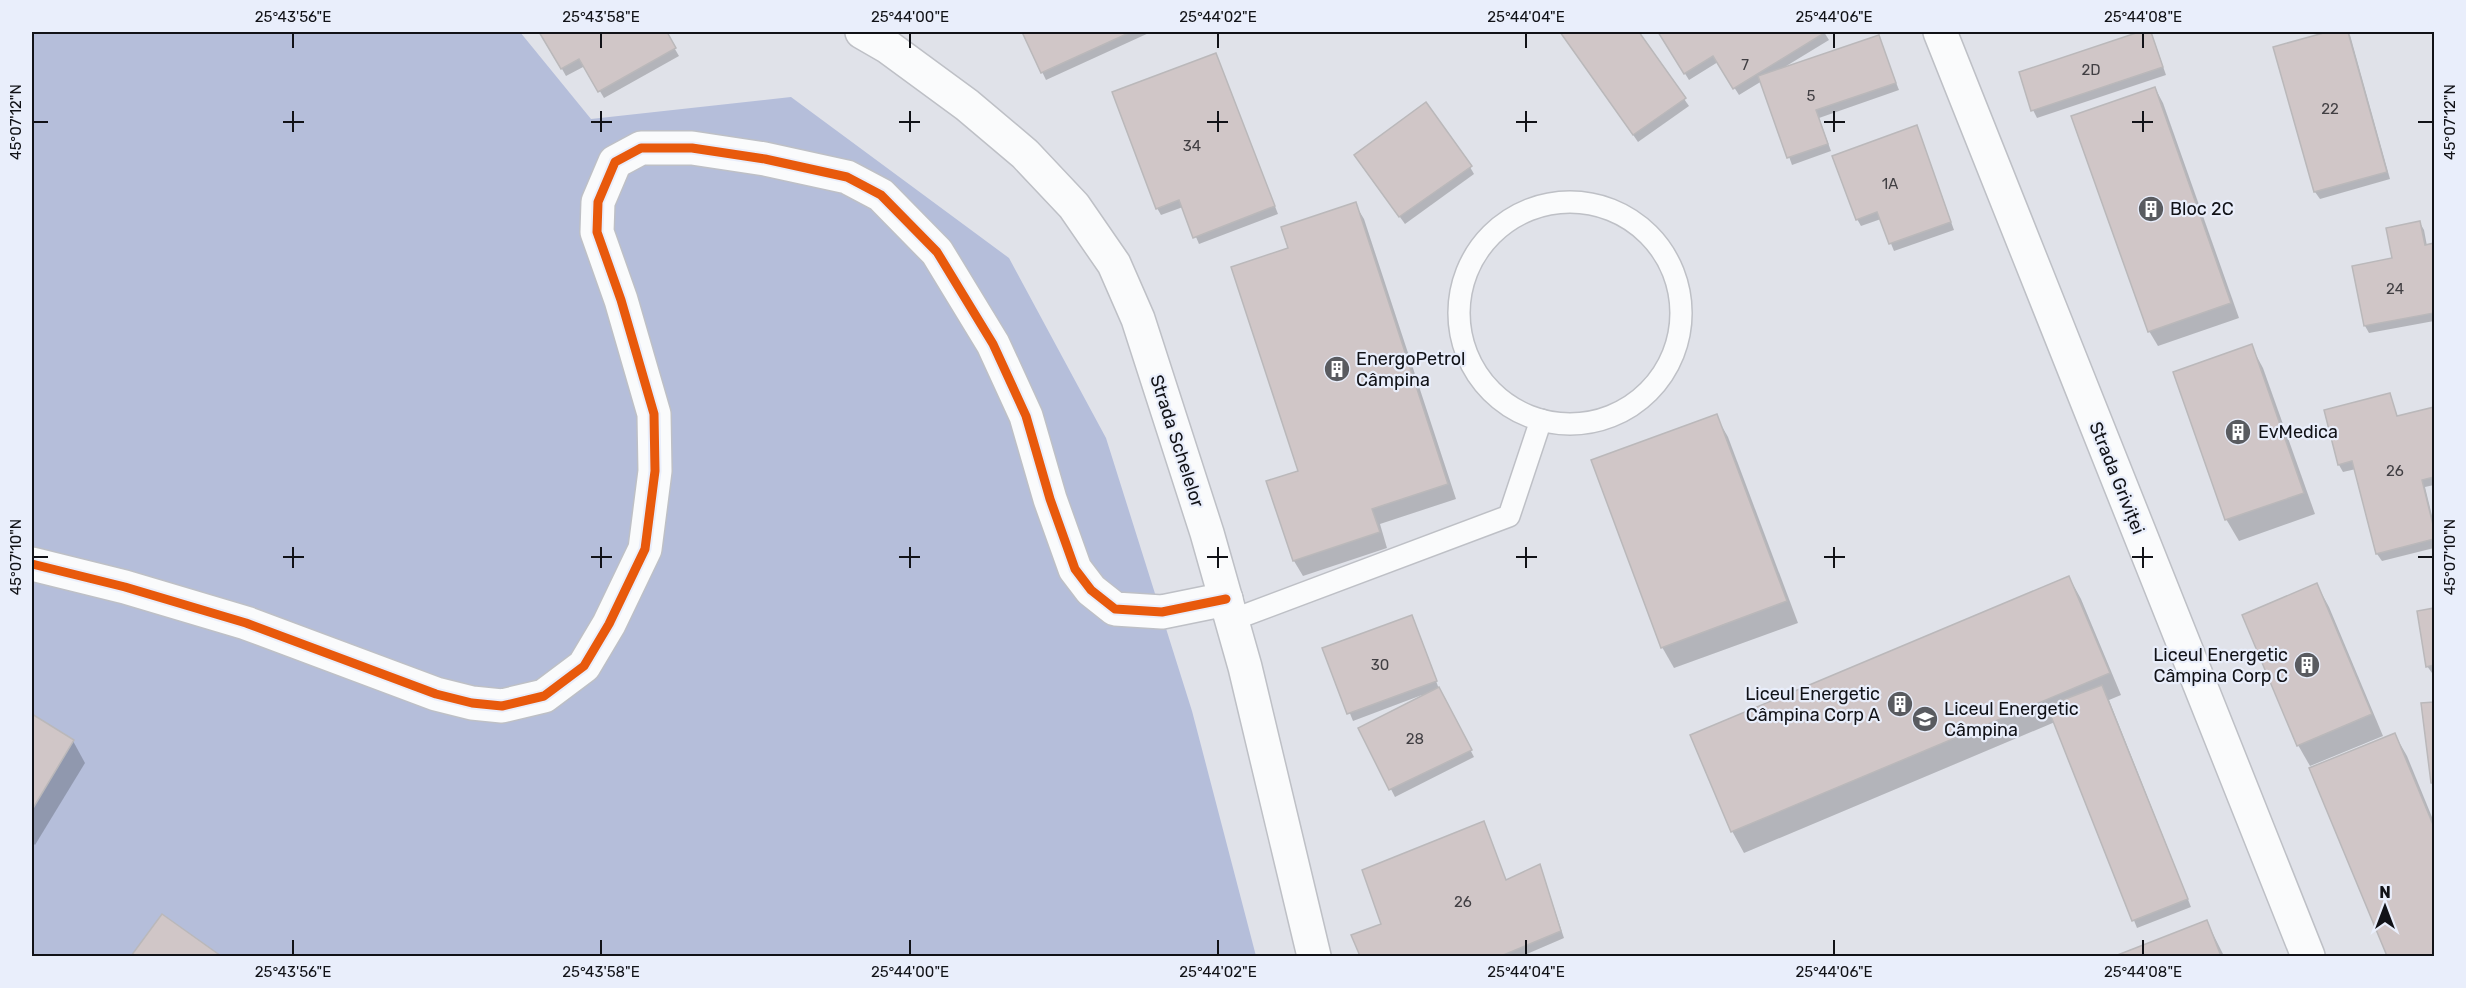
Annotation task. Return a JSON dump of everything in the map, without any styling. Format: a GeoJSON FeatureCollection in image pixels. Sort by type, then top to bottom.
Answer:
{"type":"FeatureCollection","features":[{"type":"Feature","properties":{"kind":"main road","name":"Strada Schelelor"},"geometry":{"type":"LineString","coordinates":[[862,32],[888,47],[967,105],[1025,154],[1074,206],[1114,264],[1155,369],[1229,610],[1314,957]]}},
{"type":"Feature","properties":{"kind":"main road","name":"Strada Griviței"},"geometry":{"type":"LineString","coordinates":[[1940,32],[2308,957]]}},
{"type":"Feature","properties":{"kind":"main road"},"geometry":{"type":"LineString","coordinates":[[32,564],[125,587],[246,623],[436,694],[472,703],[502,706],[544,696],[584,666],[609,624],[645,549],[655,471],[654,414],[621,300],[597,232],[598,202],[615,162],[641,148],[693,148],[765,159],[847,177],[881,195],[937,252],[993,344],[1026,416],[1050,499],[1075,569],[1091,590],[1115,609],[1162,612],[1229,610]]}},
{"type":"Feature","properties":{"kind":"lane"},"geometry":{"type":"LineString","coordinates":[[1569,202],[1597,205],[1631,220],[1646,232],[1665,254],[1677,279],[1682,308],[1679,338],[1669,366],[1651,390],[1628,409],[1600,420],[1571,424],[1541,420],[1514,409],[1490,391],[1472,366],[1462,339],[1458,309],[1463,281],[1475,255],[1492,233],[1515,216],[1541,206],[1569,202]]}},
{"type":"Feature","properties":{"kind":"lane"},"geometry":{"type":"LineString","coordinates":[[1229,610],[1509,516],[1541,420]]}},
{"type":"Feature","properties":{"kind":"shaded area"},"geometry":{"type":"Polygon","coordinates":[[[32,32],[520,32],[591,119],[791,97],[1009,258],[1106,438],[1192,711],[1256,956],[32,956],[32,32]]]}},
{"type":"Feature","properties":{"kind":"building"},"geometry":{"type":"Polygon","coordinates":[[[539,32],[667,32],[676,48],[598,92],[579,59],[561,69],[539,32]]]}},
{"type":"Feature","properties":{"kind":"building"},"geometry":{"type":"Polygon","coordinates":[[[1022,32],[1131,32],[1041,73],[1022,32]]]}},
{"type":"Feature","properties":{"kind":"building"},"geometry":{"type":"Polygon","coordinates":[[[1560,32],[1639,32],[1686,98],[1633,135],[1560,32]]]}},
{"type":"Feature","properties":{"kind":"building"},"geometry":{"type":"Polygon","coordinates":[[[1658,32],[1826,32],[1733,89],[1713,56],[1684,74],[1658,32]]]}},
{"type":"Feature","properties":{"kind":"building"},"geometry":{"type":"Polygon","coordinates":[[[2139,32],[2151,32],[2163,67],[2031,111],[2019,72],[2139,32]]]}},
{"type":"Feature","properties":{"kind":"building"},"geometry":{"type":"Polygon","coordinates":[[[2327,32],[2348,32],[2387,172],[2314,192],[2273,47],[2327,32]]]}},
{"type":"Feature","properties":{"kind":"building"},"geometry":{"type":"Polygon","coordinates":[[[1879,35],[1896,83],[1816,110],[1828,144],[1787,158],[1758,76],[1879,35]]]}},
{"type":"Feature","properties":{"kind":"building"},"geometry":{"type":"Polygon","coordinates":[[[1216,53],[1275,206],[1193,238],[1179,200],[1156,209],[1112,92],[1216,53]]]}},
{"type":"Feature","properties":{"kind":"building","name":"Bloc 2C"},"geometry":{"type":"Polygon","coordinates":[[[2155,87],[2231,303],[2148,332],[2071,116],[2155,87]]]}},
{"type":"Feature","properties":{"kind":"building"},"geometry":{"type":"Polygon","coordinates":[[[1426,102],[1472,166],[1399,217],[1354,155],[1426,102]]]}},
{"type":"Feature","properties":{"kind":"building"},"geometry":{"type":"Polygon","coordinates":[[[1917,125],[1951,222],[1889,244],[1877,212],[1856,220],[1832,156],[1917,125]]]}},
{"type":"Feature","properties":{"kind":"building","name":"EnergoPetrol Câmpina"},"geometry":{"type":"Polygon","coordinates":[[[1356,202],[1448,484],[1372,509],[1380,532],[1293,561],[1266,481],[1298,471],[1231,267],[1288,248],[1281,227],[1356,202]]]}},
{"type":"Feature","properties":{"kind":"building"},"geometry":{"type":"Polygon","coordinates":[[[2420,221],[2425,245],[2434,243],[2434,313],[2364,326],[2352,266],[2392,258],[2386,228],[2420,221]]]}},
{"type":"Feature","properties":{"kind":"building","name":"EvMedica"},"geometry":{"type":"Polygon","coordinates":[[[2252,344],[2304,493],[2225,520],[2173,372],[2252,344]]]}},
{"type":"Feature","properties":{"kind":"building"},"geometry":{"type":"Polygon","coordinates":[[[2390,393],[2397,416],[2434,407],[2434,477],[2422,480],[2434,529],[2434,539],[2376,554],[2352,461],[2338,465],[2324,410],[2390,393]]]}},
{"type":"Feature","properties":{"kind":"building"},"geometry":{"type":"Polygon","coordinates":[[[1717,414],[1787,601],[1661,648],[1591,460],[1717,414]]]}},
{"type":"Feature","properties":{"kind":"building","name":"Liceul Energetic Câmpina Corp A"},"geometry":{"type":"Polygon","coordinates":[[[2069,576],[2110,673],[1731,832],[1690,735],[2069,576]]]}},
{"type":"Feature","properties":{"kind":"building","name":"Liceul Energetic Câmpina Corp C"},"geometry":{"type":"Polygon","coordinates":[[[2317,583],[2372,714],[2297,746],[2242,615],[2317,583]]]}},
{"type":"Feature","properties":{"kind":"building"},"geometry":{"type":"Polygon","coordinates":[[[2434,608],[2434,665],[2426,667],[2417,611],[2434,608]]]}},
{"type":"Feature","properties":{"kind":"building"},"geometry":{"type":"Polygon","coordinates":[[[1412,615],[1437,681],[1347,714],[1322,648],[1412,615]]]}},
{"type":"Feature","properties":{"kind":"building"},"geometry":{"type":"Polygon","coordinates":[[[2102,685],[2188,899],[2132,921],[2047,706],[2102,685]]]}},
{"type":"Feature","properties":{"kind":"building"},"geometry":{"type":"Polygon","coordinates":[[[1439,687],[1472,750],[1389,790],[1358,728],[1439,687]]]}},
{"type":"Feature","properties":{"kind":"building"},"geometry":{"type":"Polygon","coordinates":[[[2434,702],[2434,783],[2431,783],[2421,703],[2434,702]]]}},
{"type":"Feature","properties":{"kind":"building"},"geometry":{"type":"Polygon","coordinates":[[[32,714],[74,740],[32,810],[32,714]]]}},
{"type":"Feature","properties":{"kind":"building"},"geometry":{"type":"Polygon","coordinates":[[[2395,733],[2434,827],[2434,956],[2387,956],[2309,768],[2395,733]]]}},
{"type":"Feature","properties":{"kind":"building"},"geometry":{"type":"Polygon","coordinates":[[[1484,821],[1506,880],[1540,864],[1561,931],[1501,956],[1360,956],[1351,935],[1381,924],[1362,870],[1484,821]]]}},
{"type":"Feature","properties":{"kind":"building"},"geometry":{"type":"Polygon","coordinates":[[[162,914],[221,956],[131,956],[162,914]]]}},
{"type":"Feature","properties":{"kind":"building"},"geometry":{"type":"Polygon","coordinates":[[[2207,920],[2221,956],[2115,956],[2207,920]]]}},
{"type":"Feature","properties":{"kind":"cycle path"},"geometry":{"type":"LineString","coordinates":[[32,564],[125,587],[246,623],[436,694],[472,703],[502,706],[544,696],[584,666],[609,624],[645,549],[655,471],[654,414],[621,300],[597,232],[598,202],[615,162],[641,148],[692,148],[765,159],[847,177],[881,195],[937,252],[993,344],[1026,416],[1050,499],[1075,569],[1091,590],[1115,609],[1162,612],[1226,599]]}},
{"type":"Feature","properties":{"kind":"place","name":"Bloc 2C"},"geometry":{"type":"Point","coordinates":[2151,209]}},
{"type":"Feature","properties":{"kind":"place","name":"EnergoPetrol Câmpina"},"geometry":{"type":"Point","coordinates":[1337,369]}},
{"type":"Feature","properties":{"kind":"place","name":"EvMedica"},"geometry":{"type":"Point","coordinates":[2238,432]}},
{"type":"Feature","properties":{"kind":"place","name":"Liceul Energetic Câmpina Corp C"},"geometry":{"type":"Point","coordinates":[2307,665]}},
{"type":"Feature","properties":{"kind":"place","name":"Liceul Energetic Câmpina Corp A"},"geometry":{"type":"Point","coordinates":[1900,704]}},
{"type":"Feature","properties":{"kind":"place","name":"Liceul Energetic Câmpina"},"geometry":{"type":"Point","coordinates":[1925,719]}}]}
